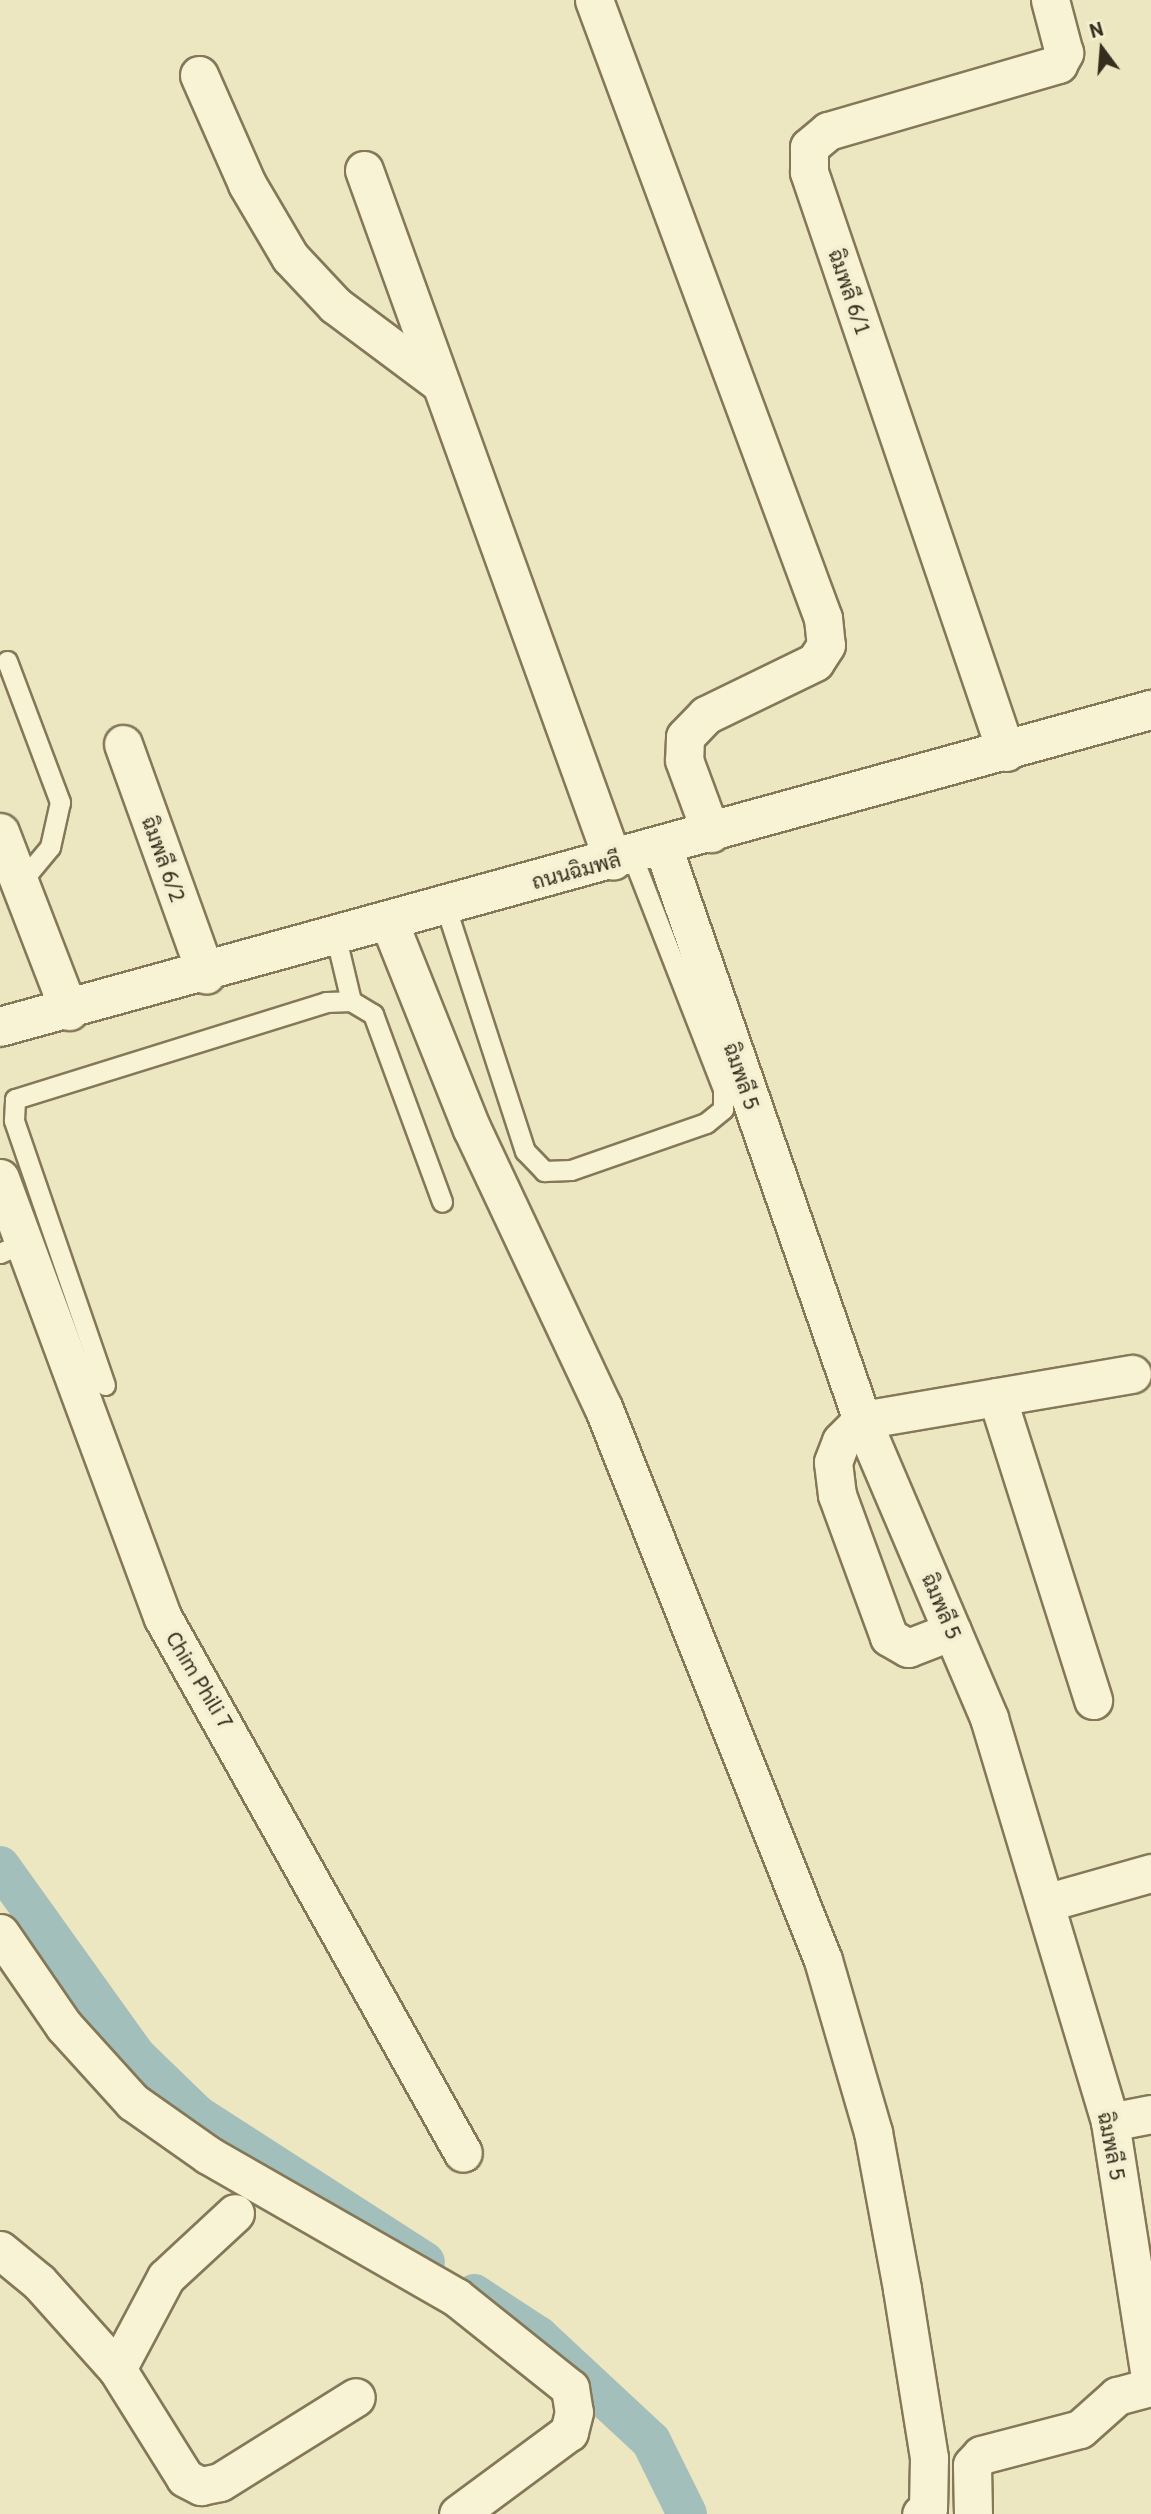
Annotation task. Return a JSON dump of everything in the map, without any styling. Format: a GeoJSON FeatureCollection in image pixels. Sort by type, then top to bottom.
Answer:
{"type":"FeatureCollection","features":[{"type":"Feature","properties":{"kind":"street"},"geometry":{"type":"LineString","coordinates":[[594,0],[822,618],[827,645],[815,662],[706,715],[685,737],[684,760],[711,834]]}},
{"type":"Feature","properties":{"kind":"street","name":"ฉิมพลี 6/1"},"geometry":{"type":"LineString","coordinates":[[1006,752],[810,172],[809,147],[828,131],[1058,64],[1063,53],[1050,0]]}},
{"type":"Feature","properties":{"kind":"street"},"geometry":{"type":"LineString","coordinates":[[199,75],[247,184],[290,257],[335,305],[442,384]]}},
{"type":"Feature","properties":{"kind":"street","name":"ฉิมพลี 5"},"geometry":{"type":"LineString","coordinates":[[365,170],[442,384],[636,855],[862,1419],[989,1718],[1110,2122],[1151,2386]]}},
{"type":"Feature","properties":{"kind":"street","name":"ถนนฉิมพลี"},"geometry":{"type":"LineString","coordinates":[[0,1027],[206,974],[445,905],[1006,752],[1151,709]]}},
{"type":"Feature","properties":{"kind":"street","name":"ฉิมพลี 6/2"},"geometry":{"type":"LineString","coordinates":[[123,744],[206,974]]}},
{"type":"Feature","properties":{"kind":"street"},"geometry":{"type":"LineString","coordinates":[[0,832],[69,1011]]}},
{"type":"Feature","properties":{"kind":"street"},"geometry":{"type":"LineString","coordinates":[[388,922],[472,1129],[603,1407],[823,1960],[873,2132],[900,2276],[929,2458],[928,2508],[921,2514]]}},
{"type":"Feature","properties":{"kind":"street","name":"Chim Phili 7"},"geometry":{"type":"LineString","coordinates":[[0,1178],[11,1248],[163,1618],[463,2153]]}},
{"type":"Feature","properties":{"kind":"street"},"geometry":{"type":"LineString","coordinates":[[952,1631],[908,1648],[889,1637],[837,1495],[833,1462],[841,1441],[862,1419],[1132,1374]]}},
{"type":"Feature","properties":{"kind":"street"},"geometry":{"type":"LineString","coordinates":[[997,1397],[1093,1700]]}},
{"type":"Feature","properties":{"kind":"street"},"geometry":{"type":"LineString","coordinates":[[1045,1903],[1151,1873]]}},
{"type":"Feature","properties":{"kind":"street"},"geometry":{"type":"LineString","coordinates":[[0,1933],[64,2026],[133,2102],[208,2155],[456,2297],[569,2388],[575,2412],[569,2432],[458,2514]]}},
{"type":"Feature","properties":{"kind":"street"},"geometry":{"type":"LineString","coordinates":[[1110,2122],[1151,2114]]}},
{"type":"Feature","properties":{"kind":"street"},"geometry":{"type":"LineString","coordinates":[[117,2369],[166,2277],[235,2213]]}},
{"type":"Feature","properties":{"kind":"street"},"geometry":{"type":"LineString","coordinates":[[0,2250],[39,2282],[117,2369],[185,2478],[201,2486],[220,2482],[356,2397]]}},
{"type":"Feature","properties":{"kind":"street"},"geometry":{"type":"LineString","coordinates":[[973,2514],[972,2465],[981,2455],[1080,2429],[1117,2396],[1151,2386]]}},
{"type":"Feature","properties":{"kind":"lane"},"geometry":{"type":"LineString","coordinates":[[6,661],[60,802],[50,847],[20,883]]}},
{"type":"Feature","properties":{"kind":"lane"},"geometry":{"type":"LineString","coordinates":[[445,905],[525,1151],[544,1171],[571,1170],[706,1123],[723,1109],[723,1089],[636,855]]}},
{"type":"Feature","properties":{"kind":"lane"},"geometry":{"type":"LineString","coordinates":[[336,938],[351,1001]]}},
{"type":"Feature","properties":{"kind":"lane"},"geometry":{"type":"LineString","coordinates":[[105,1385],[14,1120],[15,1099],[313,1006],[351,1001],[373,1014],[442,1202]]}},
{"type":"Feature","properties":{"kind":"waterway"},"geometry":{"type":"LineString","coordinates":[[0,1866],[136,2056],[197,2115],[425,2262]]}},
{"type":"Feature","properties":{"kind":"waterway"},"geometry":{"type":"LineString","coordinates":[[474,2294],[538,2336],[651,2441],[687,2514]]}}]}
